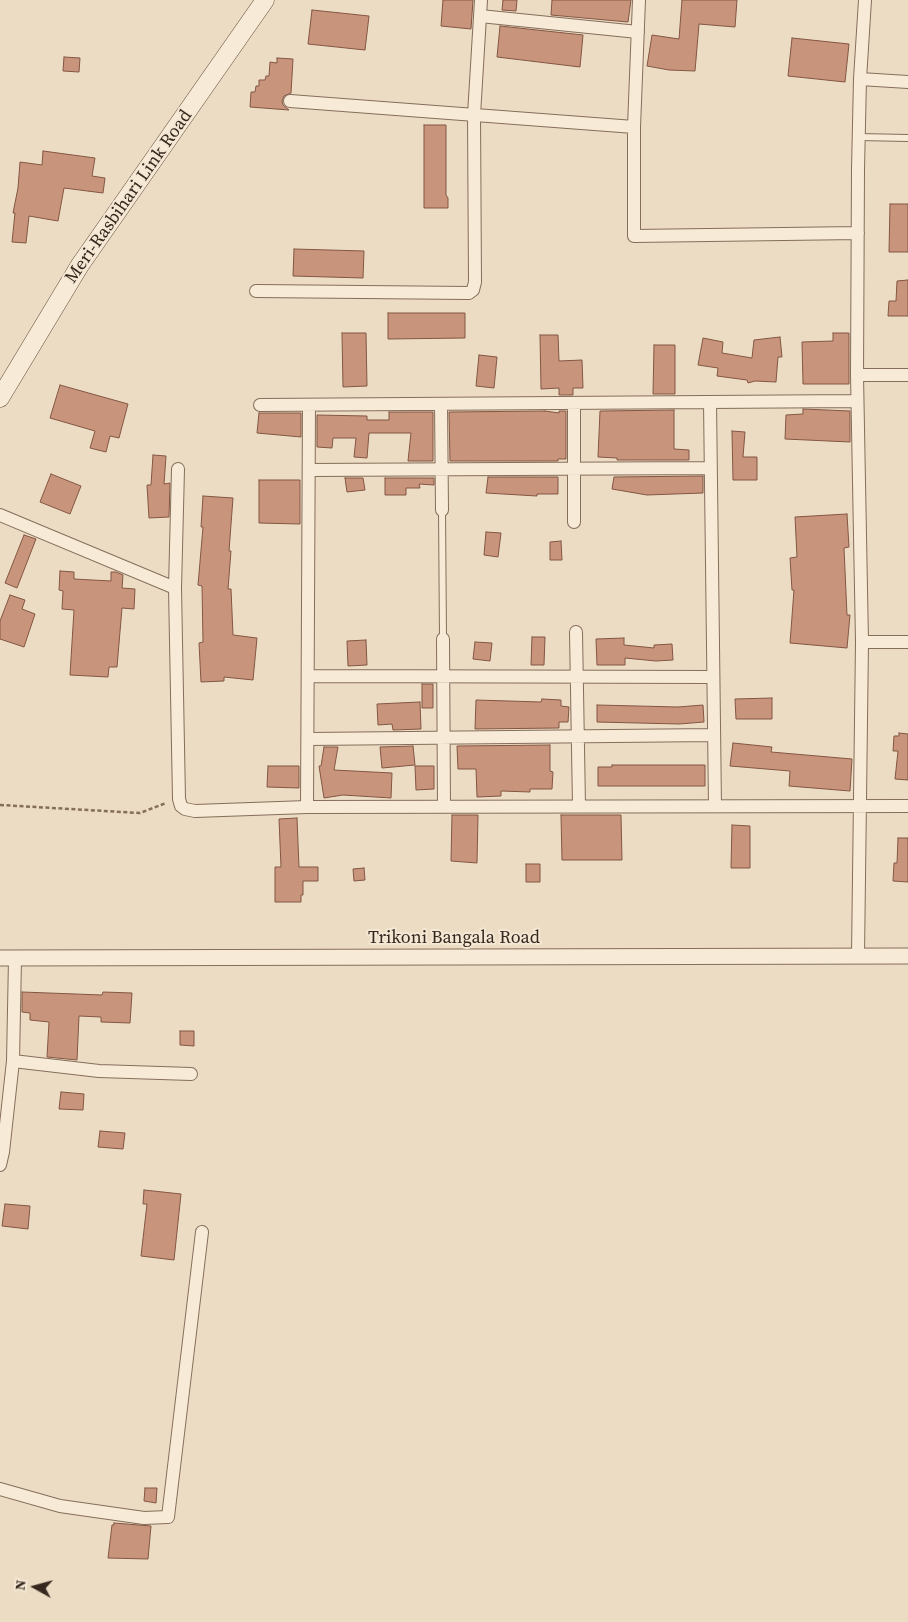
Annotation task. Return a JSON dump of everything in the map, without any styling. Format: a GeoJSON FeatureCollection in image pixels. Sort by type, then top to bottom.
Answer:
{"type":"FeatureCollection","features":[{"type":"Feature","properties":{"kind":"main road","name":"Meri-Rasbihari Link Road"},"geometry":{"type":"LineString","coordinates":[[0,398],[80,265],[265,0]]}},
{"type":"Feature","properties":{"kind":"street"},"geometry":{"type":"LineString","coordinates":[[256,291],[469,293],[473,290],[475,282],[474,114],[481,0]]}},
{"type":"Feature","properties":{"kind":"street"},"geometry":{"type":"LineString","coordinates":[[639,0],[634,127],[634,236],[858,233]]}},
{"type":"Feature","properties":{"kind":"street"},"geometry":{"type":"LineString","coordinates":[[858,955],[862,642],[857,375],[860,79],[864,0]]}},
{"type":"Feature","properties":{"kind":"street"},"geometry":{"type":"LineString","coordinates":[[480,16],[638,32]]}},
{"type":"Feature","properties":{"kind":"street"},"geometry":{"type":"LineString","coordinates":[[860,79],[908,82]]}},
{"type":"Feature","properties":{"kind":"street"},"geometry":{"type":"LineString","coordinates":[[290,101],[634,127]]}},
{"type":"Feature","properties":{"kind":"street"},"geometry":{"type":"LineString","coordinates":[[857,375],[908,375]]}},
{"type":"Feature","properties":{"kind":"street"},"geometry":{"type":"LineString","coordinates":[[260,405],[857,401]]}},
{"type":"Feature","properties":{"kind":"street"},"geometry":{"type":"LineString","coordinates":[[710,402],[715,806]]}},
{"type":"Feature","properties":{"kind":"street"},"geometry":{"type":"LineString","coordinates":[[574,403],[574,522]]}},
{"type":"Feature","properties":{"kind":"street"},"geometry":{"type":"LineString","coordinates":[[441,404],[442,510]]}},
{"type":"Feature","properties":{"kind":"street"},"geometry":{"type":"LineString","coordinates":[[307,807],[309,405]]}},
{"type":"Feature","properties":{"kind":"street"},"geometry":{"type":"LineString","coordinates":[[309,470],[711,468]]}},
{"type":"Feature","properties":{"kind":"street"},"geometry":{"type":"LineString","coordinates":[[178,469],[175,588],[179,793],[181,806],[185,809],[195,811],[307,807],[444,806],[908,806]]}},
{"type":"Feature","properties":{"kind":"street"},"geometry":{"type":"LineString","coordinates":[[0,515],[175,588]]}},
{"type":"Feature","properties":{"kind":"street"},"geometry":{"type":"LineString","coordinates":[[576,632],[579,806]]}},
{"type":"Feature","properties":{"kind":"street"},"geometry":{"type":"LineString","coordinates":[[443,639],[444,806]]}},
{"type":"Feature","properties":{"kind":"street"},"geometry":{"type":"LineString","coordinates":[[862,642],[908,642]]}},
{"type":"Feature","properties":{"kind":"street"},"geometry":{"type":"LineString","coordinates":[[308,676],[713,677]]}},
{"type":"Feature","properties":{"kind":"street"},"geometry":{"type":"LineString","coordinates":[[308,739],[714,735]]}},
{"type":"Feature","properties":{"kind":"street","name":"Trikoni Bangala Road"},"geometry":{"type":"LineString","coordinates":[[0,958],[908,956]]}},
{"type":"Feature","properties":{"kind":"street"},"geometry":{"type":"LineString","coordinates":[[0,1165],[13,1061],[16,959]]}},
{"type":"Feature","properties":{"kind":"street"},"geometry":{"type":"LineString","coordinates":[[13,1061],[99,1071],[191,1074]]}},
{"type":"Feature","properties":{"kind":"street"},"geometry":{"type":"LineString","coordinates":[[0,1489],[60,1506],[144,1518],[168,1517],[202,1232]]}},
{"type":"Feature","properties":{"kind":"lane"},"geometry":{"type":"LineString","coordinates":[[859,137],[908,138]]}},
{"type":"Feature","properties":{"kind":"lane"},"geometry":{"type":"LineString","coordinates":[[442,510],[443,639]]}},
{"type":"Feature","properties":{"kind":"path"},"geometry":{"type":"LineString","coordinates":[[0,804],[140,813],[166,803],[179,793]]}},
{"type":"Feature","properties":{"kind":"building"},"geometry":{"type":"Polygon","coordinates":[[[443,0],[473,0],[471,29],[441,26],[443,0]]]}},
{"type":"Feature","properties":{"kind":"building"},"geometry":{"type":"Polygon","coordinates":[[[503,0],[517,0],[516,11],[502,10],[503,0]]]}},
{"type":"Feature","properties":{"kind":"building"},"geometry":{"type":"Polygon","coordinates":[[[552,0],[631,0],[628,22],[551,15],[552,0]]]}},
{"type":"Feature","properties":{"kind":"building"},"geometry":{"type":"Polygon","coordinates":[[[682,0],[737,0],[735,27],[699,24],[695,71],[669,70],[647,66],[652,35],[679,39],[682,0]]]}},
{"type":"Feature","properties":{"kind":"building"},"geometry":{"type":"Polygon","coordinates":[[[312,10],[369,16],[365,50],[308,44],[312,10]]]}},
{"type":"Feature","properties":{"kind":"building"},"geometry":{"type":"Polygon","coordinates":[[[500,26],[583,35],[580,67],[497,57],[500,26]]]}},
{"type":"Feature","properties":{"kind":"building"},"geometry":{"type":"Polygon","coordinates":[[[792,38],[849,44],[845,82],[788,76],[792,38]]]}},
{"type":"Feature","properties":{"kind":"building"},"geometry":{"type":"Polygon","coordinates":[[[64,57],[80,58],[79,72],[63,71],[64,57]]]}},
{"type":"Feature","properties":{"kind":"building"},"geometry":{"type":"Polygon","coordinates":[[[277,58],[293,59],[291,93],[284,96],[282,101],[283,105],[289,110],[250,107],[251,92],[255,92],[256,86],[259,86],[259,80],[265,80],[266,76],[269,76],[270,62],[277,63],[277,58]]]}},
{"type":"Feature","properties":{"kind":"building"},"geometry":{"type":"Polygon","coordinates":[[[424,125],[446,125],[446,195],[448,198],[448,208],[424,208],[424,125]]]}},
{"type":"Feature","properties":{"kind":"building"},"geometry":{"type":"Polygon","coordinates":[[[43,151],[95,158],[92,176],[105,178],[103,193],[64,188],[58,221],[29,216],[26,243],[12,242],[15,213],[13,213],[18,188],[20,162],[42,165],[43,151]]]}},
{"type":"Feature","properties":{"kind":"building"},"geometry":{"type":"Polygon","coordinates":[[[890,204],[908,204],[908,252],[889,252],[890,204]]]}},
{"type":"Feature","properties":{"kind":"building"},"geometry":{"type":"Polygon","coordinates":[[[294,249],[364,251],[363,278],[293,276],[294,249]]]}},
{"type":"Feature","properties":{"kind":"building"},"geometry":{"type":"Polygon","coordinates":[[[908,280],[908,316],[888,316],[889,301],[896,301],[897,281],[908,280]]]}},
{"type":"Feature","properties":{"kind":"building"},"geometry":{"type":"Polygon","coordinates":[[[388,313],[465,313],[465,338],[388,339],[388,313]]]}},
{"type":"Feature","properties":{"kind":"building"},"geometry":{"type":"Polygon","coordinates":[[[342,333],[366,333],[367,386],[343,387],[342,333]]]}},
{"type":"Feature","properties":{"kind":"building"},"geometry":{"type":"Polygon","coordinates":[[[833,333],[849,333],[849,384],[803,384],[802,342],[833,341],[833,333]]]}},
{"type":"Feature","properties":{"kind":"building"},"geometry":{"type":"Polygon","coordinates":[[[540,335],[558,335],[559,361],[582,360],[583,388],[573,388],[573,395],[559,395],[559,388],[541,389],[540,335]]]}},
{"type":"Feature","properties":{"kind":"building"},"geometry":{"type":"Polygon","coordinates":[[[780,337],[782,357],[778,357],[776,382],[755,381],[748,383],[747,380],[717,376],[718,368],[698,365],[703,338],[723,342],[722,353],[752,358],[754,340],[780,337]]]}},
{"type":"Feature","properties":{"kind":"building"},"geometry":{"type":"Polygon","coordinates":[[[654,345],[675,345],[675,394],[653,394],[654,345]]]}},
{"type":"Feature","properties":{"kind":"building"},"geometry":{"type":"Polygon","coordinates":[[[479,355],[497,357],[494,388],[476,386],[479,355]]]}},
{"type":"Feature","properties":{"kind":"building"},"geometry":{"type":"Polygon","coordinates":[[[60,385],[128,404],[119,438],[110,436],[106,452],[90,448],[95,431],[50,418],[60,385]]]}},
{"type":"Feature","properties":{"kind":"building"},"geometry":{"type":"Polygon","coordinates":[[[803,409],[850,411],[850,442],[785,439],[786,415],[803,414],[803,409]]]}},
{"type":"Feature","properties":{"kind":"building"},"geometry":{"type":"Polygon","coordinates":[[[674,410],[674,449],[689,450],[689,460],[617,460],[617,458],[598,457],[600,411],[674,410]]]}},
{"type":"Feature","properties":{"kind":"building"},"geometry":{"type":"Polygon","coordinates":[[[545,411],[559,413],[559,411],[566,411],[566,459],[558,459],[558,461],[450,461],[449,412],[545,411]]]}},
{"type":"Feature","properties":{"kind":"building"},"geometry":{"type":"Polygon","coordinates":[[[389,412],[433,412],[433,461],[408,461],[411,433],[369,433],[367,458],[354,457],[356,438],[333,438],[332,448],[317,447],[317,415],[367,416],[367,420],[389,420],[389,412]]]}},
{"type":"Feature","properties":{"kind":"building"},"geometry":{"type":"Polygon","coordinates":[[[259,413],[301,413],[301,437],[257,433],[259,413]]]}},
{"type":"Feature","properties":{"kind":"building"},"geometry":{"type":"Polygon","coordinates":[[[732,431],[745,432],[743,457],[757,457],[757,480],[733,480],[732,431]]]}},
{"type":"Feature","properties":{"kind":"building"},"geometry":{"type":"Polygon","coordinates":[[[153,455],[166,456],[164,484],[170,483],[169,517],[149,518],[147,485],[151,485],[153,455]]]}},
{"type":"Feature","properties":{"kind":"building"},"geometry":{"type":"Polygon","coordinates":[[[51,474],[81,486],[70,514],[40,502],[51,474]]]}},
{"type":"Feature","properties":{"kind":"building"},"geometry":{"type":"Polygon","coordinates":[[[703,476],[703,493],[647,495],[612,489],[614,477],[703,476]]]}},
{"type":"Feature","properties":{"kind":"building"},"geometry":{"type":"Polygon","coordinates":[[[488,477],[558,477],[558,494],[537,494],[537,496],[486,493],[488,477]]]}},
{"type":"Feature","properties":{"kind":"building"},"geometry":{"type":"Polygon","coordinates":[[[345,478],[363,478],[365,490],[347,492],[345,478]]]}},
{"type":"Feature","properties":{"kind":"building"},"geometry":{"type":"Polygon","coordinates":[[[385,478],[434,478],[434,485],[419,484],[420,488],[406,488],[406,495],[385,495],[385,478]]]}},
{"type":"Feature","properties":{"kind":"building"},"geometry":{"type":"Polygon","coordinates":[[[259,480],[300,480],[300,524],[259,523],[259,480]]]}},
{"type":"Feature","properties":{"kind":"building"},"geometry":{"type":"Polygon","coordinates":[[[203,496],[233,498],[228,589],[231,589],[233,635],[257,638],[253,680],[224,677],[224,681],[201,682],[199,643],[203,642],[202,586],[198,585],[203,527],[201,527],[203,496]]]}},
{"type":"Feature","properties":{"kind":"building"},"geometry":{"type":"Polygon","coordinates":[[[847,514],[849,547],[844,548],[847,615],[850,615],[847,648],[790,643],[794,590],[792,590],[790,558],[797,557],[795,517],[847,514]]]}},
{"type":"Feature","properties":{"kind":"building"},"geometry":{"type":"Polygon","coordinates":[[[486,532],[501,533],[498,557],[484,555],[486,532]]]}},
{"type":"Feature","properties":{"kind":"building"},"geometry":{"type":"Polygon","coordinates":[[[24,535],[36,539],[17,588],[5,583],[24,535]]]}},
{"type":"Feature","properties":{"kind":"building"},"geometry":{"type":"Polygon","coordinates":[[[561,541],[562,560],[550,560],[550,542],[561,541]]]}},
{"type":"Feature","properties":{"kind":"building"},"geometry":{"type":"Polygon","coordinates":[[[60,571],[74,572],[74,579],[111,581],[111,572],[116,572],[123,575],[122,588],[135,589],[134,609],[122,608],[117,667],[109,667],[108,677],[70,675],[74,610],[62,609],[63,591],[59,590],[60,571]]]}},
{"type":"Feature","properties":{"kind":"building"},"geometry":{"type":"Polygon","coordinates":[[[10,595],[25,600],[22,609],[35,614],[24,647],[0,639],[0,621],[10,595]]]}},
{"type":"Feature","properties":{"kind":"building"},"geometry":{"type":"Polygon","coordinates":[[[532,637],[545,637],[544,665],[531,665],[532,637]]]}},
{"type":"Feature","properties":{"kind":"building"},"geometry":{"type":"Polygon","coordinates":[[[624,638],[624,645],[654,648],[654,645],[672,644],[673,660],[656,661],[625,658],[625,665],[597,665],[596,639],[624,638]]]}},
{"type":"Feature","properties":{"kind":"building"},"geometry":{"type":"Polygon","coordinates":[[[366,640],[367,665],[348,666],[347,641],[366,640]]]}},
{"type":"Feature","properties":{"kind":"building"},"geometry":{"type":"Polygon","coordinates":[[[475,642],[492,643],[490,661],[473,659],[475,642]]]}},
{"type":"Feature","properties":{"kind":"building"},"geometry":{"type":"Polygon","coordinates":[[[422,684],[433,684],[433,708],[422,708],[422,684]]]}},
{"type":"Feature","properties":{"kind":"building"},"geometry":{"type":"Polygon","coordinates":[[[772,698],[772,719],[736,719],[735,699],[772,698]]]}},
{"type":"Feature","properties":{"kind":"building"},"geometry":{"type":"Polygon","coordinates":[[[542,699],[561,700],[561,706],[569,707],[568,722],[559,722],[559,728],[475,729],[476,700],[541,702],[542,699]]]}},
{"type":"Feature","properties":{"kind":"building"},"geometry":{"type":"Polygon","coordinates":[[[420,702],[421,729],[393,730],[392,724],[378,725],[377,704],[420,702]]]}},
{"type":"Feature","properties":{"kind":"building"},"geometry":{"type":"Polygon","coordinates":[[[597,705],[678,707],[703,705],[704,722],[679,724],[597,722],[597,705]]]}},
{"type":"Feature","properties":{"kind":"building"},"geometry":{"type":"Polygon","coordinates":[[[899,733],[908,734],[908,780],[895,779],[898,751],[893,751],[894,736],[899,736],[899,733]]]}},
{"type":"Feature","properties":{"kind":"building"},"geometry":{"type":"Polygon","coordinates":[[[733,743],[772,747],[771,752],[852,759],[850,791],[789,786],[790,771],[730,766],[733,743]]]}},
{"type":"Feature","properties":{"kind":"building"},"geometry":{"type":"Polygon","coordinates":[[[550,745],[550,771],[553,772],[552,789],[530,789],[530,792],[501,791],[501,796],[477,797],[476,769],[458,769],[457,746],[550,745]]]}},
{"type":"Feature","properties":{"kind":"building"},"geometry":{"type":"Polygon","coordinates":[[[413,746],[415,765],[382,768],[380,747],[413,746]]]}},
{"type":"Feature","properties":{"kind":"building"},"geometry":{"type":"Polygon","coordinates":[[[324,747],[338,747],[334,770],[392,773],[391,798],[343,795],[324,798],[319,766],[321,766],[324,747]]]}},
{"type":"Feature","properties":{"kind":"building"},"geometry":{"type":"Polygon","coordinates":[[[612,765],[705,765],[705,786],[598,786],[598,767],[612,767],[612,765]]]}},
{"type":"Feature","properties":{"kind":"building"},"geometry":{"type":"Polygon","coordinates":[[[268,766],[299,766],[299,788],[267,787],[268,766]]]}},
{"type":"Feature","properties":{"kind":"building"},"geometry":{"type":"Polygon","coordinates":[[[415,766],[434,766],[434,789],[416,790],[415,766]]]}},
{"type":"Feature","properties":{"kind":"building"},"geometry":{"type":"Polygon","coordinates":[[[452,815],[478,815],[477,863],[451,861],[452,815]]]}},
{"type":"Feature","properties":{"kind":"building"},"geometry":{"type":"Polygon","coordinates":[[[561,815],[621,815],[622,860],[562,860],[561,815]]]}},
{"type":"Feature","properties":{"kind":"building"},"geometry":{"type":"Polygon","coordinates":[[[297,818],[299,867],[318,867],[318,881],[303,881],[301,902],[275,902],[275,867],[281,867],[279,819],[297,818]]]}},
{"type":"Feature","properties":{"kind":"building"},"geometry":{"type":"Polygon","coordinates":[[[732,825],[750,826],[750,868],[731,868],[732,825]]]}},
{"type":"Feature","properties":{"kind":"building"},"geometry":{"type":"Polygon","coordinates":[[[898,838],[908,838],[908,882],[893,881],[894,863],[897,863],[898,838]]]}},
{"type":"Feature","properties":{"kind":"building"},"geometry":{"type":"Polygon","coordinates":[[[526,864],[540,864],[540,882],[526,882],[526,864]]]}},
{"type":"Feature","properties":{"kind":"building"},"geometry":{"type":"Polygon","coordinates":[[[364,868],[365,880],[354,881],[353,869],[364,868]]]}},
{"type":"Feature","properties":{"kind":"building"},"geometry":{"type":"Polygon","coordinates":[[[22,992],[102,995],[103,992],[132,993],[130,1023],[101,1022],[101,1017],[79,1016],[77,1060],[47,1057],[49,1022],[30,1020],[30,1013],[22,1012],[22,992]]]}},
{"type":"Feature","properties":{"kind":"building"},"geometry":{"type":"Polygon","coordinates":[[[180,1031],[194,1031],[194,1046],[180,1045],[180,1031]]]}},
{"type":"Feature","properties":{"kind":"building"},"geometry":{"type":"Polygon","coordinates":[[[61,1092],[84,1094],[83,1110],[59,1109],[61,1092]]]}},
{"type":"Feature","properties":{"kind":"building"},"geometry":{"type":"Polygon","coordinates":[[[100,1131],[125,1133],[123,1149],[98,1147],[100,1131]]]}},
{"type":"Feature","properties":{"kind":"building"},"geometry":{"type":"Polygon","coordinates":[[[144,1190],[181,1194],[174,1260],[141,1256],[147,1204],[143,1204],[144,1190]]]}},
{"type":"Feature","properties":{"kind":"building"},"geometry":{"type":"Polygon","coordinates":[[[5,1204],[30,1206],[28,1229],[2,1226],[5,1204]]]}},
{"type":"Feature","properties":{"kind":"building"},"geometry":{"type":"Polygon","coordinates":[[[145,1488],[157,1488],[156,1503],[144,1501],[145,1488]]]}},
{"type":"Feature","properties":{"kind":"building"},"geometry":{"type":"Polygon","coordinates":[[[114,1523],[151,1526],[148,1559],[108,1558],[112,1525],[114,1523]]]}}]}
